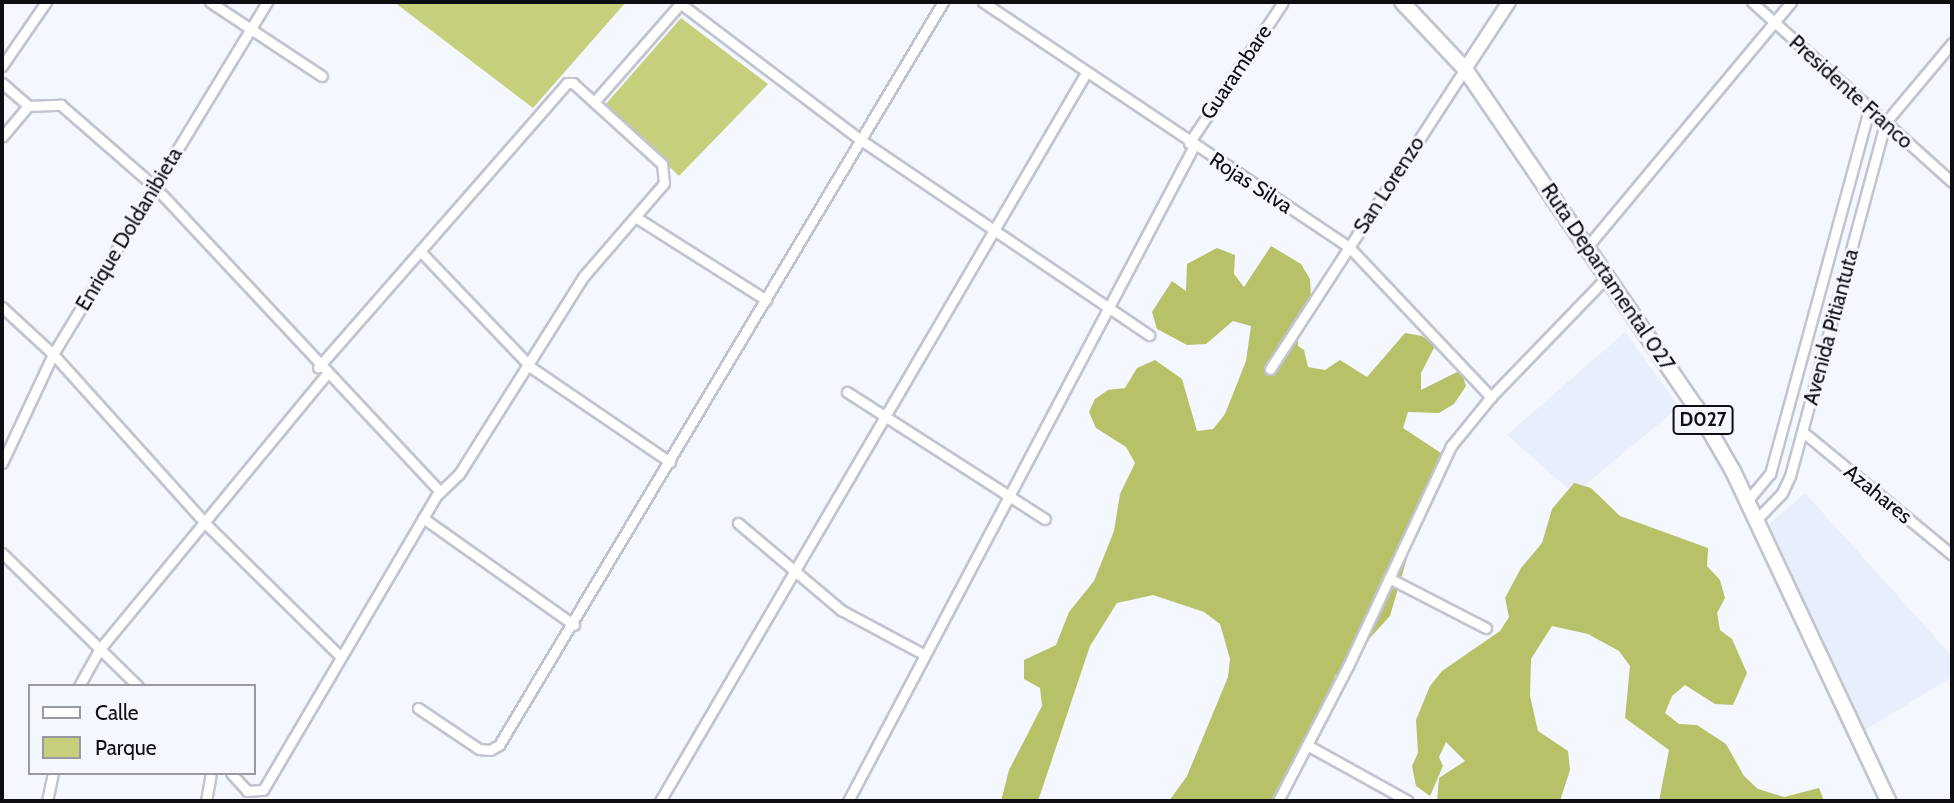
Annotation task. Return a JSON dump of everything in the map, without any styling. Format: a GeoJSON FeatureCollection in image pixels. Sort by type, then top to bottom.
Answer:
{"type":"FeatureCollection","features":[{"type":"Feature","properties":{"kind":"main road","name":"Ruta Departamental 027"},"geometry":{"type":"LineString","coordinates":[[1402,2],[1465,69],[1696,407],[1747,501],[1888,801]]}},
{"type":"Feature","properties":{"kind":"street"},"geometry":{"type":"LineString","coordinates":[[2,66],[46,2]]}},
{"type":"Feature","properties":{"kind":"street"},"geometry":{"type":"LineString","coordinates":[[209,2],[322,76]]}},
{"type":"Feature","properties":{"kind":"street","name":"Enrique Doldanibieta"},"geometry":{"type":"LineString","coordinates":[[2,463],[53,354],[267,2]]}},
{"type":"Feature","properties":{"kind":"street"},"geometry":{"type":"LineString","coordinates":[[418,708],[469,744],[490,750],[499,745],[574,625],[943,2]]}},
{"type":"Feature","properties":{"kind":"street","name":"Guarambare"},"geometry":{"type":"LineString","coordinates":[[848,801],[1192,145],[1283,2]]}},
{"type":"Feature","properties":{"kind":"street","name":"San Lorenzo"},"geometry":{"type":"LineString","coordinates":[[1270,369],[1508,2]]}},
{"type":"Feature","properties":{"kind":"street","name":"Presidente Franco"},"geometry":{"type":"LineString","coordinates":[[1752,2],[1952,181]]}},
{"type":"Feature","properties":{"kind":"street"},"geometry":{"type":"LineString","coordinates":[[1587,247],[1776,25],[1791,2]]}},
{"type":"Feature","properties":{"kind":"street"},"geometry":{"type":"LineString","coordinates":[[594,102],[681,3],[861,141],[993,234],[1149,335]]}},
{"type":"Feature","properties":{"kind":"street","name":"Rojas Silva"},"geometry":{"type":"LineString","coordinates":[[989,3],[1192,145],[1349,247],[1490,397]]}},
{"type":"Feature","properties":{"kind":"street"},"geometry":{"type":"LineString","coordinates":[[1885,123],[1952,43]]}},
{"type":"Feature","properties":{"kind":"street"},"geometry":{"type":"LineString","coordinates":[[660,801],[1086,73]]}},
{"type":"Feature","properties":{"kind":"street"},"geometry":{"type":"LineString","coordinates":[[2,83],[28,106],[61,105],[155,187],[318,367],[440,492]]}},
{"type":"Feature","properties":{"kind":"street"},"geometry":{"type":"LineString","coordinates":[[233,775],[247,791],[263,790],[340,656],[440,492],[459,474],[583,277],[637,218],[664,183],[666,173],[662,164],[573,83],[566,83],[318,367]]}},
{"type":"Feature","properties":{"kind":"street"},"geometry":{"type":"LineString","coordinates":[[2,137],[28,106]]}},
{"type":"Feature","properties":{"kind":"street","name":"Avenida Pitiantuta"},"geometry":{"type":"LineString","coordinates":[[1747,501],[1770,474],[1869,109]]}},
{"type":"Feature","properties":{"kind":"street","name":"Avenida Pitiantuta"},"geometry":{"type":"LineString","coordinates":[[1756,520],[1782,493],[1803,432],[1885,123]]}},
{"type":"Feature","properties":{"kind":"street"},"geometry":{"type":"LineString","coordinates":[[637,218],[766,300]]}},
{"type":"Feature","properties":{"kind":"street"},"geometry":{"type":"LineString","coordinates":[[420,251],[528,364],[670,462]]}},
{"type":"Feature","properties":{"kind":"street"},"geometry":{"type":"LineString","coordinates":[[1278,801],[1451,446],[1490,397],[1608,276]]}},
{"type":"Feature","properties":{"kind":"street"},"geometry":{"type":"LineString","coordinates":[[2,307],[53,354],[206,524],[340,656]]}},
{"type":"Feature","properties":{"kind":"street"},"geometry":{"type":"LineString","coordinates":[[80,684],[99,650],[206,524],[326,375]]}},
{"type":"Feature","properties":{"kind":"street"},"geometry":{"type":"LineString","coordinates":[[847,392],[1045,519]]}},
{"type":"Feature","properties":{"kind":"street","name":"Azahares"},"geometry":{"type":"LineString","coordinates":[[1803,432],[1952,555]]}},
{"type":"Feature","properties":{"kind":"street"},"geometry":{"type":"LineString","coordinates":[[423,518],[574,625]]}},
{"type":"Feature","properties":{"kind":"street"},"geometry":{"type":"LineString","coordinates":[[738,523],[841,610],[925,655]]}},
{"type":"Feature","properties":{"kind":"street"},"geometry":{"type":"LineString","coordinates":[[2,553],[136,684]]}},
{"type":"Feature","properties":{"kind":"street"},"geometry":{"type":"LineString","coordinates":[[1389,578],[1486,628]]}},
{"type":"Feature","properties":{"kind":"street"},"geometry":{"type":"LineString","coordinates":[[1307,744],[1408,801]]}},
{"type":"Feature","properties":{"kind":"street"},"geometry":{"type":"LineString","coordinates":[[47,801],[53,775]]}},
{"type":"Feature","properties":{"kind":"street"},"geometry":{"type":"LineString","coordinates":[[206,801],[211,775]]}},
{"type":"Feature","properties":{"kind":"shaded area"},"geometry":{"type":"Polygon","coordinates":[[[1625,332],[1679,407],[1574,494],[1507,435],[1625,332]]]}},
{"type":"Feature","properties":{"kind":"shaded area"},"geometry":{"type":"Polygon","coordinates":[[[1805,493],[1952,656],[1952,677],[1865,730],[1768,525],[1805,493]]]}},
{"type":"Feature","properties":{"kind":"green space"},"geometry":{"type":"Polygon","coordinates":[[[394,2],[626,2],[533,108],[394,2]]]}},
{"type":"Feature","properties":{"kind":"green space"},"geometry":{"type":"Polygon","coordinates":[[[681,18],[768,84],[679,176],[605,105],[681,18]]]}},
{"type":"Feature","properties":{"kind":"green space"},"geometry":{"type":"Polygon","coordinates":[[[1271,246],[1301,264],[1310,279],[1311,297],[1298,329],[1298,346],[1304,350],[1308,367],[1325,370],[1340,360],[1367,377],[1405,333],[1422,336],[1435,346],[1421,373],[1421,390],[1461,370],[1466,386],[1454,404],[1439,413],[1408,412],[1403,428],[1444,455],[1436,470],[1433,500],[1415,531],[1390,616],[1335,676],[1326,725],[1293,766],[1281,801],[1169,801],[1187,776],[1228,677],[1230,659],[1220,624],[1204,612],[1153,595],[1117,603],[1090,646],[1038,801],[1001,801],[1009,770],[1042,706],[1040,688],[1024,679],[1024,660],[1056,645],[1069,612],[1094,581],[1114,531],[1120,494],[1135,463],[1126,447],[1096,428],[1089,412],[1095,399],[1108,390],[1125,388],[1137,368],[1155,360],[1182,379],[1197,431],[1213,429],[1225,414],[1246,361],[1251,326],[1233,321],[1206,344],[1187,345],[1157,329],[1152,312],[1172,281],[1186,291],[1187,264],[1217,248],[1235,255],[1234,274],[1244,287],[1271,246]]]}},
{"type":"Feature","properties":{"kind":"green space"},"geometry":{"type":"Polygon","coordinates":[[[1574,483],[1591,488],[1620,516],[1708,548],[1707,566],[1720,580],[1725,598],[1717,613],[1720,630],[1732,639],[1747,673],[1733,705],[1715,704],[1685,685],[1672,696],[1665,713],[1679,724],[1697,725],[1726,744],[1744,776],[1758,789],[1784,797],[1819,788],[1824,801],[1659,801],[1669,750],[1625,718],[1630,666],[1619,651],[1588,634],[1552,626],[1531,659],[1530,696],[1538,731],[1568,751],[1570,770],[1560,801],[1437,801],[1439,778],[1465,761],[1446,742],[1439,757],[1443,766],[1430,796],[1416,786],[1412,766],[1418,753],[1416,720],[1430,686],[1442,671],[1500,631],[1509,617],[1505,598],[1521,568],[1542,543],[1552,509],[1574,483]]]}}]}
